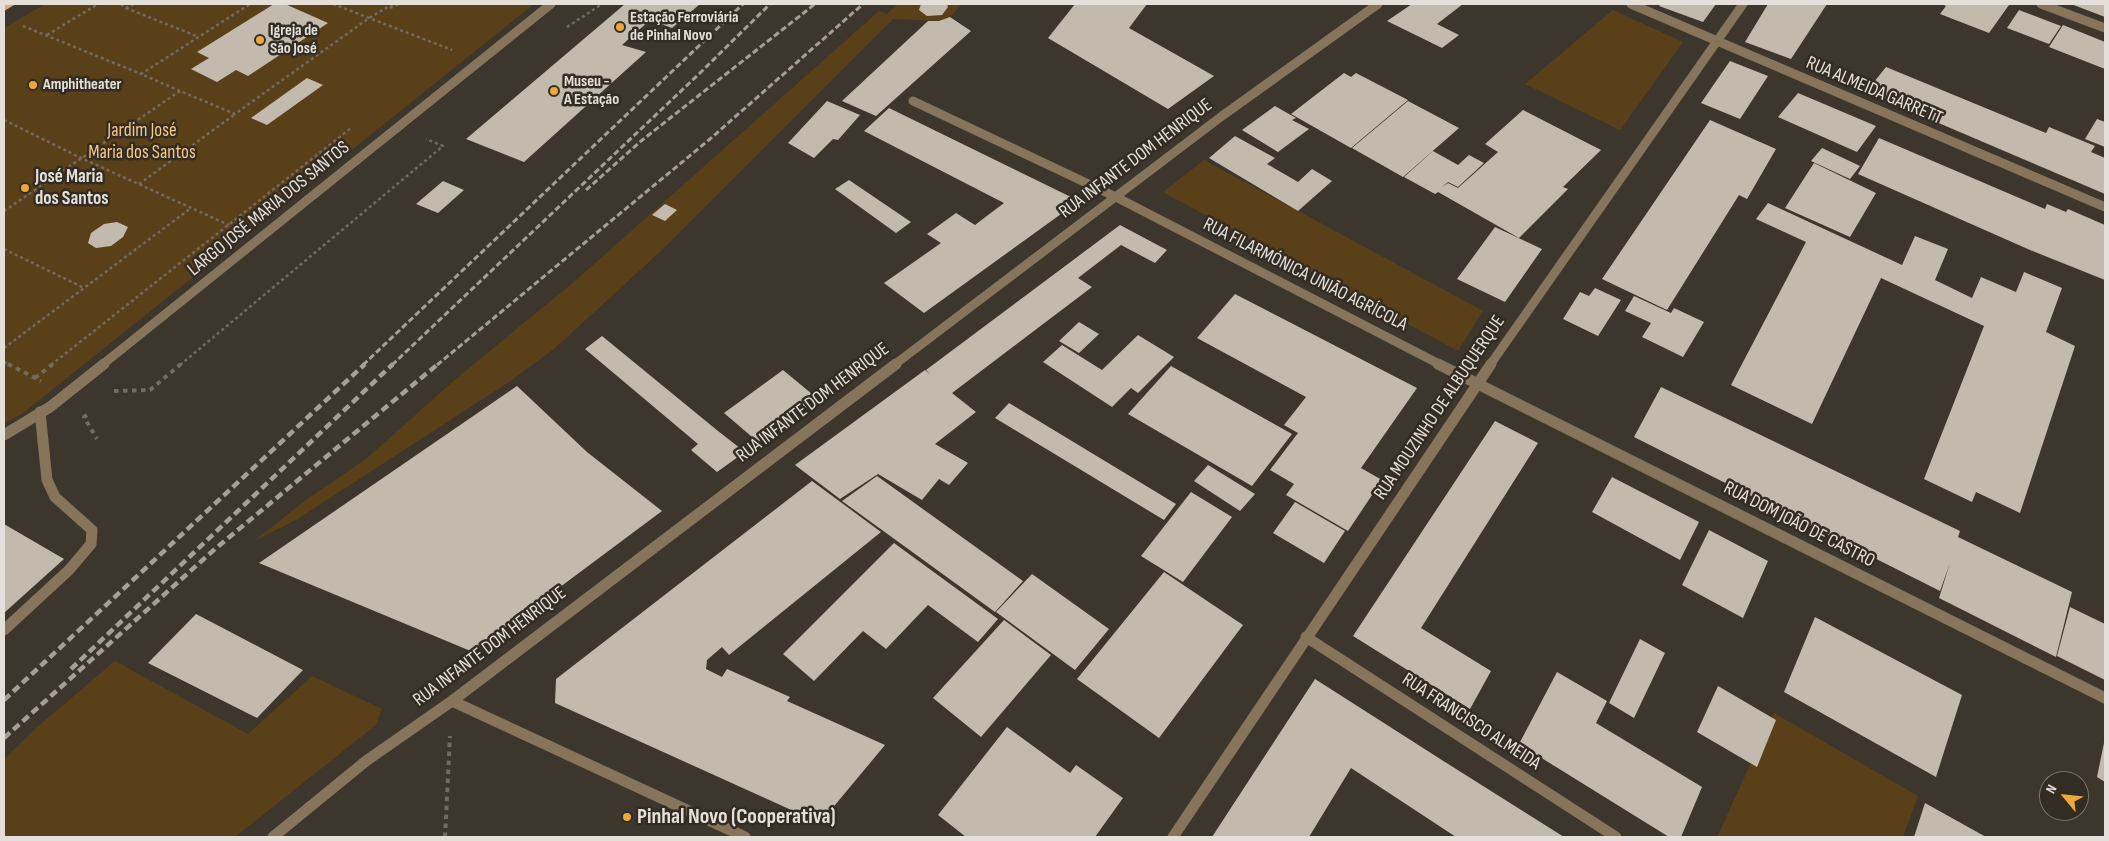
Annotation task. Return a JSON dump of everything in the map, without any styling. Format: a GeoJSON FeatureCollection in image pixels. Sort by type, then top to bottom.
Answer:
{"type":"FeatureCollection","features":[{"type":"Feature","properties":{"kind":"main road"},"geometry":{"type":"LineString","coordinates":[[4,8],[11,4]]}},
{"type":"Feature","properties":{"kind":"street","name":"LARGO JOSÉ MARIA DOS SANTOS"},"geometry":{"type":"LineString","coordinates":[[4,435],[50,407],[551,4]]}},
{"type":"Feature","properties":{"kind":"street","name":"RUA INFANTE DOM HENRIQUE"},"geometry":{"type":"LineString","coordinates":[[273,837],[366,761],[452,701],[1222,116],[1378,4]]}},
{"type":"Feature","properties":{"kind":"street","name":"RUA ALMEIDA GARRETT"},"geometry":{"type":"LineString","coordinates":[[1631,4],[2105,207]]}},
{"type":"Feature","properties":{"kind":"street","name":"RUA MOUZINHO DE ALBUQUERQUE"},"geometry":{"type":"LineString","coordinates":[[1173,837],[1477,384],[1743,4]]}},
{"type":"Feature","properties":{"kind":"street"},"geometry":{"type":"LineString","coordinates":[[2041,4],[2105,28]]}},
{"type":"Feature","properties":{"kind":"street","name":"RUA FILARMÓNICA UNIÃO AGRÍCOLA"},"geometry":{"type":"LineString","coordinates":[[913,101],[1116,197],[1477,384]]}},
{"type":"Feature","properties":{"kind":"street","name":"RUA DOM JOÃO DE CASTRO"},"geometry":{"type":"LineString","coordinates":[[1477,384],[2105,698]]}},
{"type":"Feature","properties":{"kind":"street"},"geometry":{"type":"LineString","coordinates":[[4,630],[69,570],[91,544],[92,530],[55,497],[47,480],[40,412]]}},
{"type":"Feature","properties":{"kind":"street","name":"RUA FRANCISCO ALMEIDA"},"geometry":{"type":"LineString","coordinates":[[1306,637],[1616,837]]}},
{"type":"Feature","properties":{"kind":"street"},"geometry":{"type":"LineString","coordinates":[[452,701],[744,837]]}},
{"type":"Feature","properties":{"kind":"path"},"geometry":{"type":"LineString","coordinates":[[46,36],[98,4]]}},
{"type":"Feature","properties":{"kind":"path"},"geometry":{"type":"LineString","coordinates":[[120,4],[199,37]]}},
{"type":"Feature","properties":{"kind":"path"},"geometry":{"type":"LineString","coordinates":[[126,8],[134,4]]}},
{"type":"Feature","properties":{"kind":"path"},"geometry":{"type":"LineString","coordinates":[[141,74],[250,4]]}},
{"type":"Feature","properties":{"kind":"path"},"geometry":{"type":"LineString","coordinates":[[333,4],[479,61]]}},
{"type":"Feature","properties":{"kind":"path"},"geometry":{"type":"LineString","coordinates":[[384,10],[392,4]]}},
{"type":"Feature","properties":{"kind":"path"},"geometry":{"type":"LineString","coordinates":[[139,184],[369,18],[400,4]]}},
{"type":"Feature","properties":{"kind":"path"},"geometry":{"type":"LineString","coordinates":[[559,32],[602,4]]}},
{"type":"Feature","properties":{"kind":"path"},"geometry":{"type":"LineString","coordinates":[[20,25],[235,114]]}},
{"type":"Feature","properties":{"kind":"path"},"geometry":{"type":"LineString","coordinates":[[443,56],[458,44]]}},
{"type":"Feature","properties":{"kind":"path"},"geometry":{"type":"LineString","coordinates":[[4,211],[180,91]]}},
{"type":"Feature","properties":{"kind":"path"},"geometry":{"type":"LineString","coordinates":[[4,120],[81,158],[229,225]]}},
{"type":"Feature","properties":{"kind":"path"},"geometry":{"type":"LineString","coordinates":[[35,378],[352,128]]}},
{"type":"Feature","properties":{"kind":"path"},"geometry":{"type":"LineString","coordinates":[[107,397],[114,391],[150,390],[443,146],[421,136]]}},
{"type":"Feature","properties":{"kind":"path"},"geometry":{"type":"LineString","coordinates":[[4,348],[191,208]]}},
{"type":"Feature","properties":{"kind":"path"},"geometry":{"type":"LineString","coordinates":[[4,249],[84,288]]}},
{"type":"Feature","properties":{"kind":"path"},"geometry":{"type":"LineString","coordinates":[[92,410],[84,417],[97,439]]}},
{"type":"Feature","properties":{"kind":"path"},"geometry":{"type":"LineString","coordinates":[[445,837],[452,701]]}},
{"type":"Feature","properties":{"kind":"green space","name":"Jardim José Maria dos Santos"},"geometry":{"type":"Polygon","coordinates":[[[45,4],[534,4],[22,414],[4,423],[4,28],[45,4]]]}},
{"type":"Feature","properties":{"kind":"green space"},"geometry":{"type":"Polygon","coordinates":[[[898,4],[962,4],[950,17],[939,21],[893,19],[662,250],[554,349],[509,382],[296,520],[254,541],[306,500],[366,459],[457,378],[575,281],[879,11],[887,14],[898,4]]]}},
{"type":"Feature","properties":{"kind":"green space"},"geometry":{"type":"Polygon","coordinates":[[[1613,10],[1683,42],[1620,130],[1525,84],[1613,10]]]}},
{"type":"Feature","properties":{"kind":"green space"},"geometry":{"type":"Polygon","coordinates":[[[1204,160],[1483,311],[1458,351],[1163,192],[1204,160]]]}},
{"type":"Feature","properties":{"kind":"green space"},"geometry":{"type":"Polygon","coordinates":[[[115,661],[248,734],[312,676],[382,709],[376,725],[235,837],[4,837],[4,759],[36,728],[115,661]]]}},
{"type":"Feature","properties":{"kind":"green space"},"geometry":{"type":"Polygon","coordinates":[[[1774,713],[1918,796],[1903,837],[1717,837],[1774,713]]]}},
{"type":"Feature","properties":{"kind":"building","name":"Igreja de São José"},"geometry":{"type":"Polygon","coordinates":[[[274,4],[285,4],[328,23],[248,76],[236,70],[217,82],[191,69],[209,58],[197,52],[274,4]]]}},
{"type":"Feature","properties":{"kind":"building"},"geometry":{"type":"Polygon","coordinates":[[[625,4],[700,4],[672,28],[650,20],[622,45],[646,52],[524,162],[466,139],[625,4]]]}},
{"type":"Feature","properties":{"kind":"building"},"geometry":{"type":"Polygon","coordinates":[[[921,4],[947,4],[948,7],[942,15],[927,16],[919,10],[921,4]]]}},
{"type":"Feature","properties":{"kind":"building"},"geometry":{"type":"Polygon","coordinates":[[[1075,4],[1147,4],[1129,28],[1214,76],[1168,109],[1048,38],[1075,4]]]}},
{"type":"Feature","properties":{"kind":"building"},"geometry":{"type":"Polygon","coordinates":[[[1412,4],[1463,4],[1437,24],[1459,35],[1442,48],[1387,21],[1412,4]]]}},
{"type":"Feature","properties":{"kind":"building"},"geometry":{"type":"Polygon","coordinates":[[[1661,4],[1716,4],[1703,22],[1659,6],[1661,4]]]}},
{"type":"Feature","properties":{"kind":"building"},"geometry":{"type":"Polygon","coordinates":[[[1768,4],[1827,4],[1791,59],[1745,42],[1768,4]]]}},
{"type":"Feature","properties":{"kind":"building"},"geometry":{"type":"Polygon","coordinates":[[[1942,4],[2009,5],[1989,33],[1940,14],[1946,6],[1942,4]]]}},
{"type":"Feature","properties":{"kind":"building"},"geometry":{"type":"Polygon","coordinates":[[[2071,4],[2105,4],[2105,17],[2071,4]]]}},
{"type":"Feature","properties":{"kind":"building"},"geometry":{"type":"Polygon","coordinates":[[[2019,10],[2061,26],[2049,44],[2007,28],[2019,10]]]}},
{"type":"Feature","properties":{"kind":"building"},"geometry":{"type":"Polygon","coordinates":[[[950,17],[971,31],[876,116],[842,101],[928,21],[939,21],[950,17]]]}},
{"type":"Feature","properties":{"kind":"building"},"geometry":{"type":"Polygon","coordinates":[[[2063,25],[2105,42],[2105,69],[2049,47],[2063,25]]]}},
{"type":"Feature","properties":{"kind":"building"},"geometry":{"type":"Polygon","coordinates":[[[1730,61],[1768,76],[1740,119],[1701,103],[1730,61]]]}},
{"type":"Feature","properties":{"kind":"building"},"geometry":{"type":"Polygon","coordinates":[[[1886,67],[2046,133],[2049,127],[2095,146],[2091,152],[2105,158],[2105,194],[1866,92],[1886,67]]]}},
{"type":"Feature","properties":{"kind":"building"},"geometry":{"type":"Polygon","coordinates":[[[1344,73],[1351,77],[1356,73],[1408,100],[1351,148],[1291,114],[1344,73]]]}},
{"type":"Feature","properties":{"kind":"building"},"geometry":{"type":"Polygon","coordinates":[[[307,78],[323,85],[267,125],[251,118],[307,78]]]}},
{"type":"Feature","properties":{"kind":"building"},"geometry":{"type":"Polygon","coordinates":[[[1798,93],[1876,126],[1857,152],[1778,117],[1798,93]]]}},
{"type":"Feature","properties":{"kind":"building"},"geometry":{"type":"Polygon","coordinates":[[[827,101],[860,115],[838,140],[833,139],[814,158],[788,143],[827,101]]]}},
{"type":"Feature","properties":{"kind":"building"},"geometry":{"type":"Polygon","coordinates":[[[1408,101],[1459,128],[1403,177],[1352,148],[1408,101]]]}},
{"type":"Feature","properties":{"kind":"building"},"geometry":{"type":"Polygon","coordinates":[[[1275,106],[1296,118],[1292,120],[1309,129],[1278,152],[1242,130],[1275,106]]]}},
{"type":"Feature","properties":{"kind":"building"},"geometry":{"type":"Polygon","coordinates":[[[889,108],[1079,201],[924,313],[884,283],[941,243],[927,234],[956,213],[975,225],[1004,203],[864,131],[889,108]]]}},
{"type":"Feature","properties":{"kind":"building"},"geometry":{"type":"Polygon","coordinates":[[[1523,110],[1601,150],[1563,187],[1568,189],[1519,238],[1438,192],[1435,194],[1404,177],[1433,151],[1458,165],[1469,155],[1484,163],[1458,187],[1448,182],[1442,187],[1448,183],[1458,188],[1498,152],[1485,144],[1523,110]]]}},
{"type":"Feature","properties":{"kind":"building"},"geometry":{"type":"Polygon","coordinates":[[[2097,119],[2105,122],[2105,147],[2085,139],[2097,119]]]}},
{"type":"Feature","properties":{"kind":"building"},"geometry":{"type":"Polygon","coordinates":[[[1710,120],[1776,149],[1747,199],[1739,195],[1667,310],[1602,279],[1710,120]]]}},
{"type":"Feature","properties":{"kind":"building"},"geometry":{"type":"Polygon","coordinates":[[[1235,136],[1275,158],[1267,164],[1298,182],[1312,169],[1332,181],[1298,211],[1209,158],[1235,136]]]}},
{"type":"Feature","properties":{"kind":"building"},"geometry":{"type":"Polygon","coordinates":[[[1879,138],[2045,209],[2047,204],[2066,212],[2068,209],[2105,225],[2105,280],[2030,250],[1858,174],[1879,138]]]}},
{"type":"Feature","properties":{"kind":"building"},"geometry":{"type":"Polygon","coordinates":[[[1822,148],[1860,166],[1850,179],[1811,161],[1822,148]]]}},
{"type":"Feature","properties":{"kind":"building"},"geometry":{"type":"Polygon","coordinates":[[[1814,163],[1876,193],[1850,237],[1785,208],[1814,163]]]}},
{"type":"Feature","properties":{"kind":"building"},"geometry":{"type":"Polygon","coordinates":[[[849,180],[911,222],[896,233],[835,189],[849,180]]]}},
{"type":"Feature","properties":{"kind":"building"},"geometry":{"type":"Polygon","coordinates":[[[443,181],[464,190],[438,213],[416,204],[443,181]]]}},
{"type":"Feature","properties":{"kind":"building"},"geometry":{"type":"Polygon","coordinates":[[[1768,203],[1902,265],[1915,236],[1948,249],[1935,280],[1972,298],[1981,277],[2016,292],[2024,272],[2062,288],[2046,332],[2075,346],[2020,513],[1976,492],[1972,502],[1924,479],[1984,326],[1881,278],[1812,424],[1731,385],[1806,242],[1756,219],[1768,203]]]}},
{"type":"Feature","properties":{"kind":"building"},"geometry":{"type":"Polygon","coordinates":[[[665,204],[677,210],[665,221],[652,215],[665,204]]]}},
{"type":"Feature","properties":{"kind":"building"},"geometry":{"type":"Polygon","coordinates":[[[117,222],[128,227],[123,237],[111,246],[96,248],[88,243],[91,233],[104,224],[117,222]]]}},
{"type":"Feature","properties":{"kind":"building"},"geometry":{"type":"Polygon","coordinates":[[[1120,225],[1167,250],[1155,263],[1121,245],[1078,278],[1092,287],[952,393],[976,412],[935,444],[968,463],[949,485],[939,479],[922,500],[878,474],[840,499],[795,465],[925,370],[931,375],[926,370],[1120,225]]]}},
{"type":"Feature","properties":{"kind":"building"},"geometry":{"type":"Polygon","coordinates":[[[1495,227],[1542,249],[1505,302],[1457,279],[1495,227]]]}},
{"type":"Feature","properties":{"kind":"building"},"geometry":{"type":"Polygon","coordinates":[[[1595,288],[1621,300],[1598,336],[1563,319],[1580,292],[1589,296],[1595,288]]]}},
{"type":"Feature","properties":{"kind":"building"},"geometry":{"type":"Polygon","coordinates":[[[1235,294],[1417,388],[1361,468],[1382,480],[1348,531],[1286,495],[1294,484],[1270,470],[1298,433],[1284,425],[1306,397],[1197,338],[1235,294]]]}},
{"type":"Feature","properties":{"kind":"building"},"geometry":{"type":"Polygon","coordinates":[[[1634,296],[1671,313],[1674,308],[1704,322],[1683,357],[1642,337],[1651,323],[1625,311],[1634,296]]]}},
{"type":"Feature","properties":{"kind":"building"},"geometry":{"type":"Polygon","coordinates":[[[1079,322],[1099,334],[1079,353],[1059,341],[1079,322]]]}},
{"type":"Feature","properties":{"kind":"building"},"geometry":{"type":"Polygon","coordinates":[[[1138,335],[1174,357],[1138,393],[1131,388],[1112,407],[1043,362],[1062,345],[1102,370],[1138,335]]]}},
{"type":"Feature","properties":{"kind":"building"},"geometry":{"type":"Polygon","coordinates":[[[602,336],[745,452],[717,472],[691,450],[698,444],[585,349],[602,336]]]}},
{"type":"Feature","properties":{"kind":"building"},"geometry":{"type":"Polygon","coordinates":[[[1171,366],[1292,434],[1252,486],[1128,414],[1171,366]]]}},
{"type":"Feature","properties":{"kind":"building"},"geometry":{"type":"Polygon","coordinates":[[[783,370],[818,399],[758,442],[724,413],[783,370]]]}},
{"type":"Feature","properties":{"kind":"building"},"geometry":{"type":"Polygon","coordinates":[[[517,386],[587,452],[662,511],[473,652],[259,563],[517,386]]]}},
{"type":"Feature","properties":{"kind":"building"},"geometry":{"type":"Polygon","coordinates":[[[1661,387],[1960,531],[1958,537],[2072,592],[2056,657],[1939,598],[1950,563],[1940,591],[1634,437],[1661,387]]]}},
{"type":"Feature","properties":{"kind":"building"},"geometry":{"type":"Polygon","coordinates":[[[1009,403],[1176,504],[1164,520],[995,418],[1009,403]]]}},
{"type":"Feature","properties":{"kind":"building"},"geometry":{"type":"Polygon","coordinates":[[[1495,421],[1538,443],[1421,628],[1491,671],[1470,709],[1353,636],[1495,421]]]}},
{"type":"Feature","properties":{"kind":"building"},"geometry":{"type":"Polygon","coordinates":[[[1208,465],[1255,494],[1240,511],[1194,481],[1208,465]]]}},
{"type":"Feature","properties":{"kind":"building"},"geometry":{"type":"Polygon","coordinates":[[[877,476],[1023,581],[995,612],[842,501],[877,476]]]}},
{"type":"Feature","properties":{"kind":"building"},"geometry":{"type":"Polygon","coordinates":[[[1612,477],[1699,522],[1680,560],[1592,512],[1612,477]]]}},
{"type":"Feature","properties":{"kind":"building"},"geometry":{"type":"Polygon","coordinates":[[[812,481],[881,532],[729,655],[722,647],[707,660],[706,669],[722,677],[727,669],[790,697],[787,701],[885,745],[820,823],[555,703],[556,679],[812,481]]]}},
{"type":"Feature","properties":{"kind":"building"},"geometry":{"type":"Polygon","coordinates":[[[1191,492],[1232,517],[1183,582],[1141,556],[1191,492]]]}},
{"type":"Feature","properties":{"kind":"building"},"geometry":{"type":"Polygon","coordinates":[[[1295,502],[1345,531],[1324,563],[1273,533],[1295,502]]]}},
{"type":"Feature","properties":{"kind":"building"},"geometry":{"type":"Polygon","coordinates":[[[4,524],[64,559],[4,613],[4,524]]]}},
{"type":"Feature","properties":{"kind":"building"},"geometry":{"type":"Polygon","coordinates":[[[1709,530],[1768,561],[1743,618],[1682,585],[1709,530]]]}},
{"type":"Feature","properties":{"kind":"building"},"geometry":{"type":"Polygon","coordinates":[[[894,543],[998,619],[978,642],[928,605],[886,649],[863,631],[814,681],[783,654],[894,543]]]}},
{"type":"Feature","properties":{"kind":"building"},"geometry":{"type":"Polygon","coordinates":[[[1164,572],[1243,625],[1159,738],[1077,679],[1164,572]]]}},
{"type":"Feature","properties":{"kind":"building"},"geometry":{"type":"Polygon","coordinates":[[[1032,574],[1109,629],[1075,670],[996,612],[1032,574]]]}},
{"type":"Feature","properties":{"kind":"building"},"geometry":{"type":"Polygon","coordinates":[[[2070,607],[2105,624],[2105,680],[2057,656],[2070,607]]]}},
{"type":"Feature","properties":{"kind":"building"},"geometry":{"type":"Polygon","coordinates":[[[196,614],[303,670],[257,718],[148,663],[196,614]]]}},
{"type":"Feature","properties":{"kind":"building"},"geometry":{"type":"Polygon","coordinates":[[[1815,617],[1962,695],[1936,777],[1784,692],[1815,617]]]}},
{"type":"Feature","properties":{"kind":"building"},"geometry":{"type":"Polygon","coordinates":[[[1004,620],[1051,655],[981,737],[933,698],[1004,620]]]}},
{"type":"Feature","properties":{"kind":"building"},"geometry":{"type":"Polygon","coordinates":[[[1640,639],[1665,653],[1634,718],[1609,703],[1640,639]]]}},
{"type":"Feature","properties":{"kind":"building"},"geometry":{"type":"Polygon","coordinates":[[[1557,672],[1607,701],[1596,723],[1702,787],[1681,837],[1669,837],[1519,744],[1557,672]]]}},
{"type":"Feature","properties":{"kind":"building"},"geometry":{"type":"Polygon","coordinates":[[[1315,679],[1564,837],[1456,837],[1351,768],[1309,837],[1212,837],[1315,679]]]}},
{"type":"Feature","properties":{"kind":"building"},"geometry":{"type":"Polygon","coordinates":[[[1718,686],[1776,720],[1757,767],[1697,732],[1718,686]]]}},
{"type":"Feature","properties":{"kind":"building"},"geometry":{"type":"Polygon","coordinates":[[[1007,727],[1070,773],[1076,765],[1123,798],[1095,837],[966,837],[938,815],[1007,727]]]}},
{"type":"Feature","properties":{"kind":"building"},"geometry":{"type":"Polygon","coordinates":[[[2105,743],[2105,782],[2097,777],[2105,743]]]}},
{"type":"Feature","properties":{"kind":"building"},"geometry":{"type":"Polygon","coordinates":[[[1925,803],[1986,837],[1914,837],[1925,803]]]}},
{"type":"Feature","properties":{"kind":"railway"},"geometry":{"type":"LineString","coordinates":[[363,365],[743,4]]}},
{"type":"Feature","properties":{"kind":"railway"},"geometry":{"type":"LineString","coordinates":[[392,365],[700,73],[770,4]]}},
{"type":"Feature","properties":{"kind":"railway"},"geometry":{"type":"LineString","coordinates":[[586,190],[641,141],[815,4]]}},
{"type":"Feature","properties":{"kind":"railway"},"geometry":{"type":"LineString","coordinates":[[437,365],[710,139],[863,4]]}},
{"type":"Feature","properties":{"kind":"railway"},"geometry":{"type":"LineString","coordinates":[[4,700],[365,364]]}},
{"type":"Feature","properties":{"kind":"railway"},"geometry":{"type":"LineString","coordinates":[[71,669],[393,364]]}},
{"type":"Feature","properties":{"kind":"railway"},"geometry":{"type":"LineString","coordinates":[[4,738],[215,549],[438,364]]}},
{"type":"Feature","properties":{"kind":"place","name":"Estação Ferroviária de Pinhal Novo"},"geometry":{"type":"Point","coordinates":[620,27]}},
{"type":"Feature","properties":{"kind":"place","name":"Igreja de São José"},"geometry":{"type":"Point","coordinates":[260,40]}},
{"type":"Feature","properties":{"kind":"place","name":"Amphitheater"},"geometry":{"type":"Point","coordinates":[33,85]}},
{"type":"Feature","properties":{"kind":"place","name":"Museu - A Estação"},"geometry":{"type":"Point","coordinates":[554,91]}},
{"type":"Feature","properties":{"kind":"place","name":"José Maria dos Santos"},"geometry":{"type":"Point","coordinates":[25,188]}},
{"type":"Feature","properties":{"kind":"place","name":"Pinhal Novo (Cooperativa)"},"geometry":{"type":"Point","coordinates":[627,817]}}]}
